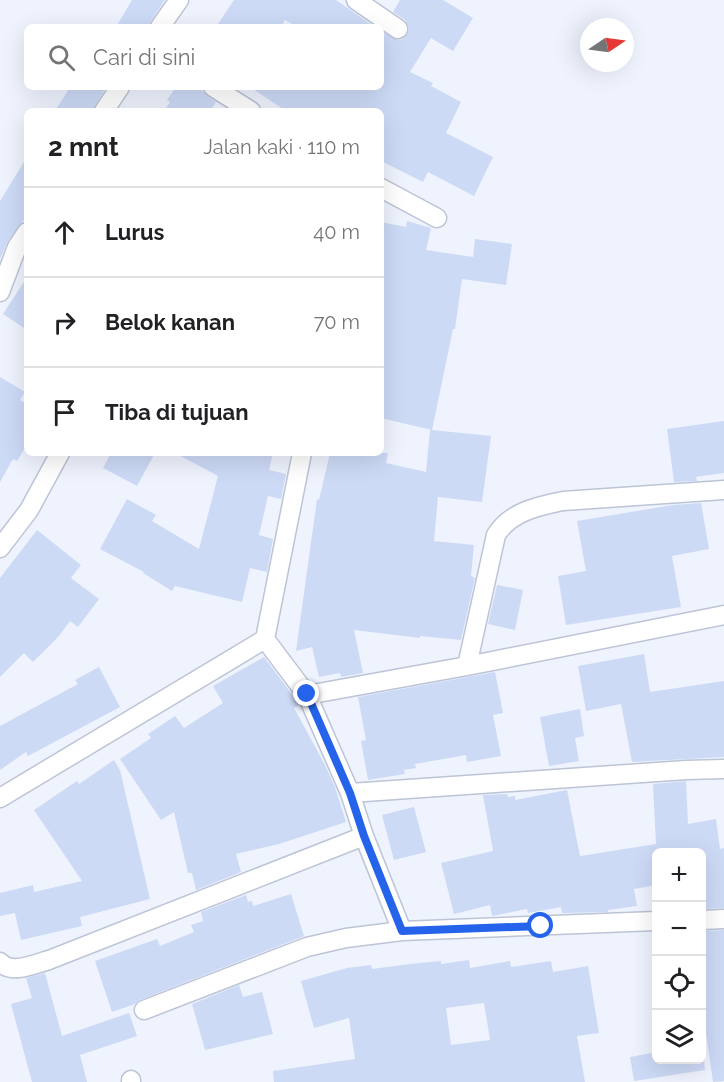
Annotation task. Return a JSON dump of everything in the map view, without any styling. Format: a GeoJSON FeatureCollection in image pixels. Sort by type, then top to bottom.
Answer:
{"type":"FeatureCollection","features":[{"type":"Feature","properties":{"kind":"street"},"geometry":{"type":"LineString","coordinates":[[162,24],[179,0]]}},
{"type":"Feature","properties":{"kind":"street"},"geometry":{"type":"LineString","coordinates":[[356,0],[398,29]]}},
{"type":"Feature","properties":{"kind":"street"},"geometry":{"type":"LineString","coordinates":[[106,108],[118,90]]}},
{"type":"Feature","properties":{"kind":"street"},"geometry":{"type":"LineString","coordinates":[[218,90],[245,108]]}},
{"type":"Feature","properties":{"kind":"street"},"geometry":{"type":"LineString","coordinates":[[384,190],[437,218]]}},
{"type":"Feature","properties":{"kind":"street"},"geometry":{"type":"LineString","coordinates":[[0,292],[17,247],[24,236]]}},
{"type":"Feature","properties":{"kind":"street"},"geometry":{"type":"LineString","coordinates":[[0,548],[29,510],[58,456]]}},
{"type":"Feature","properties":{"kind":"street"},"geometry":{"type":"LineString","coordinates":[[301,456],[266,639],[307,694],[350,793],[364,836],[402,931]]}},
{"type":"Feature","properties":{"kind":"street"},"geometry":{"type":"LineString","coordinates":[[467,666],[496,535],[501,526],[510,519],[543,505],[563,501],[724,490]]}},
{"type":"Feature","properties":{"kind":"street"},"geometry":{"type":"LineString","coordinates":[[307,694],[467,666],[724,615]]}},
{"type":"Feature","properties":{"kind":"street"},"geometry":{"type":"LineString","coordinates":[[0,798],[266,639]]}},
{"type":"Feature","properties":{"kind":"street"},"geometry":{"type":"LineString","coordinates":[[350,793],[724,769]]}},
{"type":"Feature","properties":{"kind":"street"},"geometry":{"type":"LineString","coordinates":[[0,962],[9,968],[17,968],[49,960],[364,836]]}},
{"type":"Feature","properties":{"kind":"street"},"geometry":{"type":"LineString","coordinates":[[706,920],[724,919]]}},
{"type":"Feature","properties":{"kind":"street"},"geometry":{"type":"LineString","coordinates":[[144,1010],[307,947],[346,938],[402,931],[652,921]]}},
{"type":"Feature","properties":{"kind":"building"},"geometry":{"type":"Polygon","coordinates":[[[132,0],[165,0],[150,24],[118,24],[132,0]]]}},
{"type":"Feature","properties":{"kind":"building"},"geometry":{"type":"Polygon","coordinates":[[[234,0],[336,0],[371,24],[292,24],[285,20],[283,24],[218,24],[234,0]]]}},
{"type":"Feature","properties":{"kind":"building"},"geometry":{"type":"Polygon","coordinates":[[[400,0],[443,0],[473,18],[453,51],[431,38],[410,72],[433,83],[431,86],[461,102],[446,133],[493,157],[474,196],[428,172],[423,182],[384,162],[384,108],[282,108],[254,90],[384,90],[384,33],[398,40],[403,39],[409,30],[405,20],[393,12],[400,0]]]}},
{"type":"Feature","properties":{"kind":"building"},"geometry":{"type":"Polygon","coordinates":[[[68,90],[104,90],[94,108],[57,108],[68,90]]]}},
{"type":"Feature","properties":{"kind":"building"},"geometry":{"type":"Polygon","coordinates":[[[174,90],[202,90],[216,102],[212,108],[166,108],[170,102],[167,100],[174,90]]]}},
{"type":"Feature","properties":{"kind":"building"},"geometry":{"type":"Polygon","coordinates":[[[24,162],[24,220],[8,241],[0,259],[0,201],[24,162]]]}},
{"type":"Feature","properties":{"kind":"building"},"geometry":{"type":"Polygon","coordinates":[[[407,221],[431,228],[426,250],[473,257],[475,239],[512,244],[506,285],[462,279],[455,329],[453,329],[432,430],[384,419],[384,223],[406,227],[407,221]]]}},
{"type":"Feature","properties":{"kind":"building"},"geometry":{"type":"Polygon","coordinates":[[[24,282],[24,328],[3,314],[24,282]]]}},
{"type":"Feature","properties":{"kind":"building"},"geometry":{"type":"Polygon","coordinates":[[[0,377],[24,391],[20,400],[24,402],[24,450],[17,461],[13,459],[0,482],[0,377]]]}},
{"type":"Feature","properties":{"kind":"building"},"geometry":{"type":"Polygon","coordinates":[[[724,421],[724,473],[696,477],[697,481],[674,482],[667,429],[724,421]]]}},
{"type":"Feature","properties":{"kind":"building"},"geometry":{"type":"Polygon","coordinates":[[[430,430],[491,436],[482,502],[438,497],[434,541],[474,545],[471,576],[475,578],[461,640],[420,636],[420,638],[354,630],[363,673],[341,677],[340,673],[319,677],[312,647],[296,651],[317,499],[319,500],[329,456],[384,456],[384,453],[388,453],[386,463],[426,472],[430,430]]]}},
{"type":"Feature","properties":{"kind":"building"},"geometry":{"type":"Polygon","coordinates":[[[109,456],[153,456],[137,486],[103,468],[109,456]]]}},
{"type":"Feature","properties":{"kind":"building"},"geometry":{"type":"Polygon","coordinates":[[[181,456],[272,456],[269,470],[286,474],[281,499],[268,496],[259,535],[273,539],[267,572],[250,568],[242,602],[175,586],[172,591],[144,572],[100,549],[127,499],[156,515],[152,521],[199,549],[218,476],[181,456]]]}},
{"type":"Feature","properties":{"kind":"building"},"geometry":{"type":"Polygon","coordinates":[[[701,503],[709,549],[672,556],[681,607],[566,625],[558,576],[586,571],[577,521],[673,505],[701,503]]]}},
{"type":"Feature","properties":{"kind":"building"},"geometry":{"type":"Polygon","coordinates":[[[37,530],[81,565],[71,578],[99,599],[78,627],[70,621],[59,636],[33,662],[24,653],[0,677],[0,578],[37,530]]]}},
{"type":"Feature","properties":{"kind":"building"},"geometry":{"type":"Polygon","coordinates":[[[497,585],[523,590],[515,630],[488,624],[497,585]]]}},
{"type":"Feature","properties":{"kind":"building"},"geometry":{"type":"Polygon","coordinates":[[[644,654],[650,692],[724,681],[724,757],[632,762],[621,704],[586,711],[578,666],[644,654]]]}},
{"type":"Feature","properties":{"kind":"building"},"geometry":{"type":"Polygon","coordinates":[[[264,657],[299,705],[294,708],[325,765],[346,822],[279,844],[236,854],[241,872],[196,890],[192,873],[188,873],[174,812],[161,820],[120,759],[151,738],[148,734],[175,716],[184,728],[223,703],[213,686],[264,657]]]}},
{"type":"Feature","properties":{"kind":"building"},"geometry":{"type":"Polygon","coordinates":[[[99,667],[120,707],[28,756],[26,752],[0,770],[0,726],[78,684],[75,680],[99,667]]]}},
{"type":"Feature","properties":{"kind":"building"},"geometry":{"type":"Polygon","coordinates":[[[495,672],[503,713],[493,715],[501,756],[467,762],[466,755],[415,764],[416,768],[404,770],[405,774],[368,780],[361,741],[366,740],[358,697],[495,672]]]}},
{"type":"Feature","properties":{"kind":"building"},"geometry":{"type":"Polygon","coordinates":[[[580,709],[584,736],[575,738],[579,761],[549,766],[540,717],[580,709]]]}},
{"type":"Feature","properties":{"kind":"building"},"geometry":{"type":"Polygon","coordinates":[[[114,760],[120,770],[150,899],[80,917],[82,926],[21,940],[15,913],[0,916],[0,893],[33,885],[34,892],[82,881],[34,810],[77,781],[79,784],[114,760]]]}},
{"type":"Feature","properties":{"kind":"building"},"geometry":{"type":"Polygon","coordinates":[[[686,781],[688,824],[716,819],[720,849],[724,848],[724,908],[706,909],[706,848],[652,848],[652,886],[634,889],[637,906],[608,910],[608,912],[562,913],[561,907],[528,913],[527,909],[492,916],[490,905],[454,914],[441,863],[493,851],[483,795],[507,794],[508,797],[515,796],[515,800],[567,790],[580,856],[656,844],[653,784],[686,781]]]}},
{"type":"Feature","properties":{"kind":"building"},"geometry":{"type":"Polygon","coordinates":[[[414,807],[426,852],[394,860],[382,815],[414,807]]]}},
{"type":"Feature","properties":{"kind":"building"},"geometry":{"type":"Polygon","coordinates":[[[291,894],[304,936],[112,1012],[95,961],[157,939],[160,946],[194,932],[191,925],[203,921],[201,912],[246,895],[248,902],[252,901],[253,906],[291,894]]]}},
{"type":"Feature","properties":{"kind":"building"},"geometry":{"type":"Polygon","coordinates":[[[724,930],[724,1081],[713,1082],[706,1033],[706,931],[724,930]]]}},
{"type":"Feature","properties":{"kind":"building"},"geometry":{"type":"Polygon","coordinates":[[[469,960],[470,968],[510,961],[511,967],[551,961],[553,972],[588,966],[599,1033],[577,1036],[585,1082],[274,1082],[273,1071],[355,1059],[349,1018],[314,1028],[301,981],[347,968],[371,965],[372,969],[441,961],[441,964],[469,960]],[[484,1003],[446,1008],[451,1045],[490,1040],[484,1003]]]}},
{"type":"Feature","properties":{"kind":"building"},"geometry":{"type":"Polygon","coordinates":[[[45,973],[62,1036],[129,1013],[137,1036],[80,1055],[87,1082],[32,1082],[11,1004],[32,998],[26,978],[45,973]]]}},
{"type":"Feature","properties":{"kind":"building"},"geometry":{"type":"Polygon","coordinates":[[[239,985],[243,997],[262,992],[273,1034],[205,1050],[192,1004],[239,985]]]}},
{"type":"Feature","properties":{"kind":"building"},"geometry":{"type":"Polygon","coordinates":[[[652,1053],[652,1064],[704,1064],[705,1070],[634,1081],[630,1057],[652,1053]]]}},
{"type":"Feature","properties":{"kind":"route"},"geometry":{"type":"LineString","coordinates":[[307,694],[350,793],[364,836],[402,931],[541,926]]}}]}
